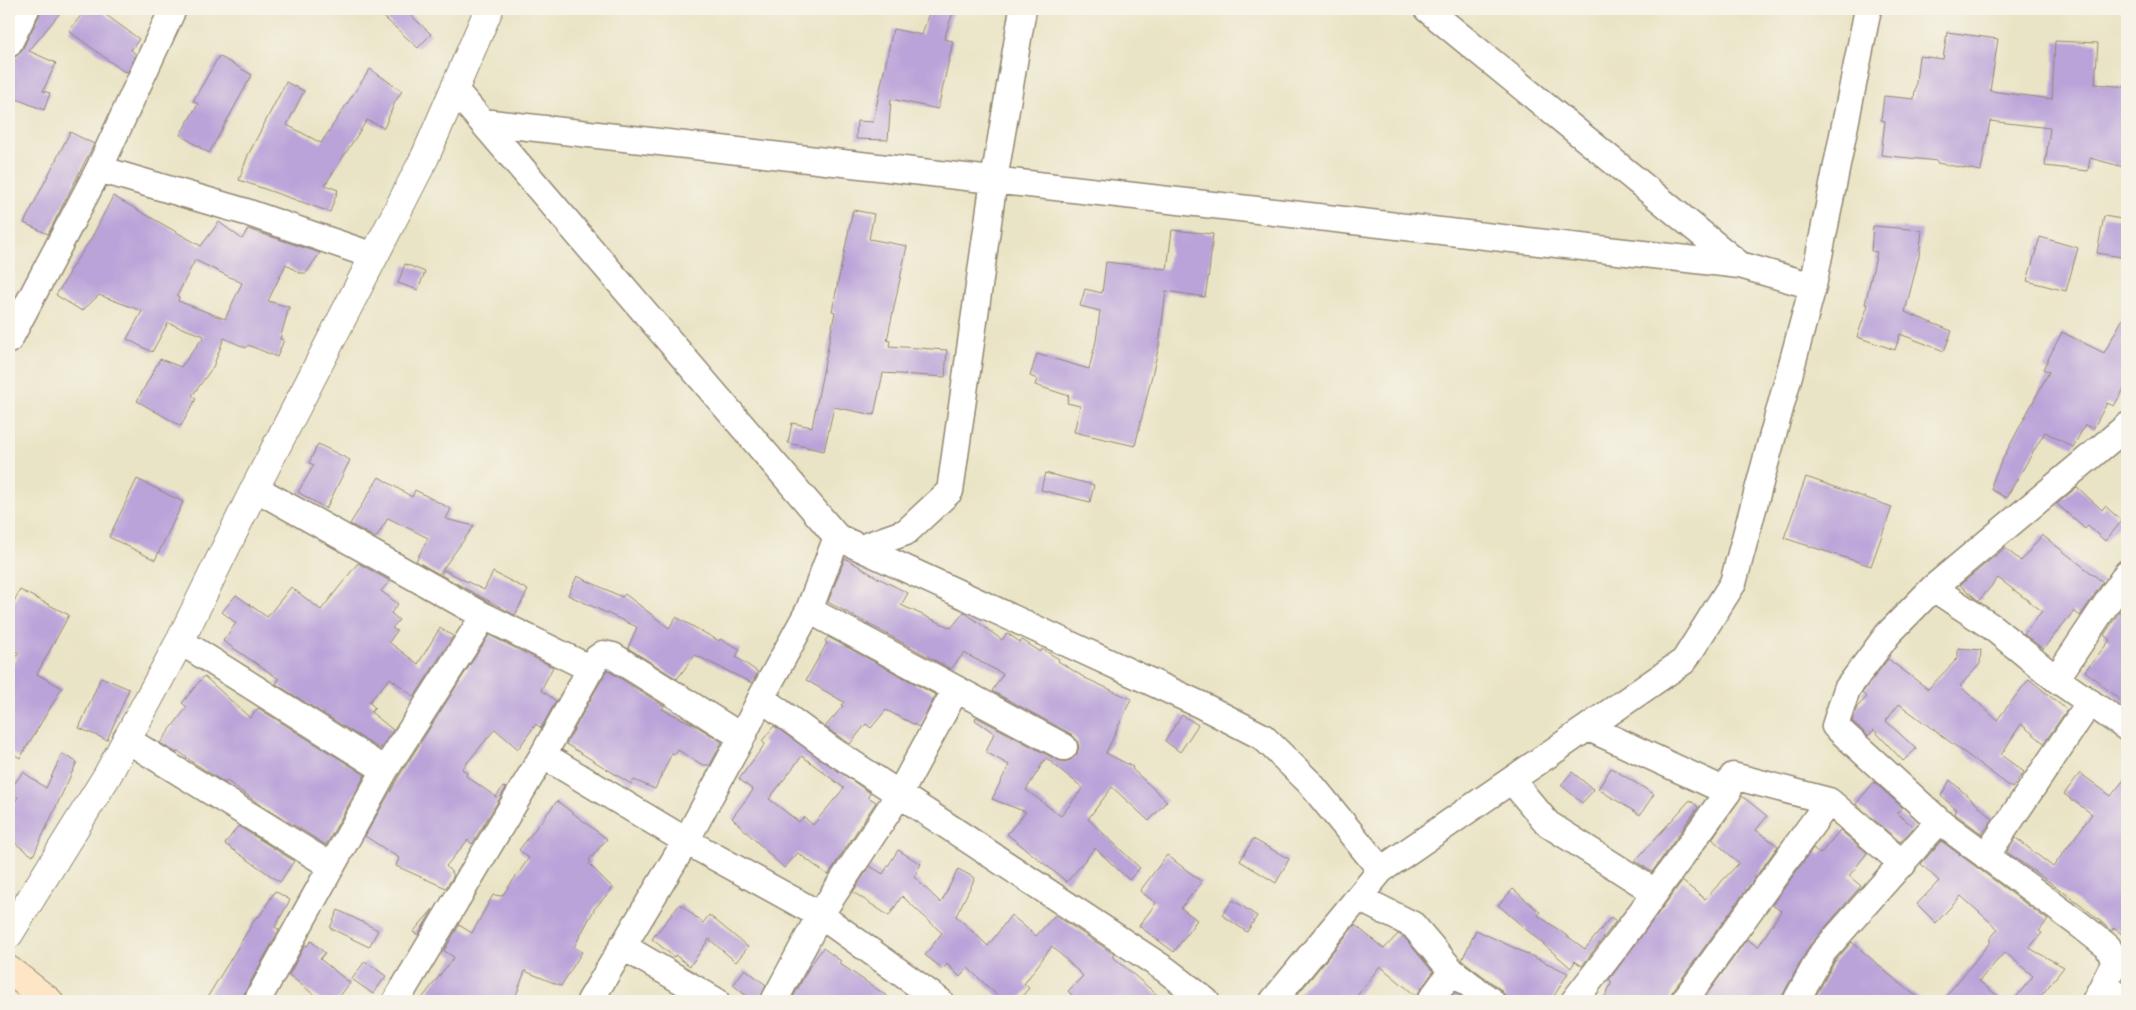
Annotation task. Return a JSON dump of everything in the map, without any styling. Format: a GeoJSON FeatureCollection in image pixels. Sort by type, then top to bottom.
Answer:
{"type":"FeatureCollection","features":[{"type":"Feature","properties":{"kind":"main road"},"geometry":{"type":"LineString","coordinates":[[9,970],[38,998]]}},
{"type":"Feature","properties":{"kind":"street"},"geometry":{"type":"LineString","coordinates":[[9,43],[26,9]]}},
{"type":"Feature","properties":{"kind":"street"},"geometry":{"type":"LineString","coordinates":[[9,340],[99,169],[173,9]]}},
{"type":"Feature","properties":{"kind":"street"},"geometry":{"type":"LineString","coordinates":[[9,934],[107,776],[180,640],[255,488],[425,157],[489,9]]}},
{"type":"Feature","properties":{"kind":"street"},"geometry":{"type":"LineString","coordinates":[[861,548],[906,532],[950,491],[994,180],[1023,9]]}},
{"type":"Feature","properties":{"kind":"street"},"geometry":{"type":"LineString","coordinates":[[1427,9],[1740,265]]}},
{"type":"Feature","properties":{"kind":"street"},"geometry":{"type":"LineString","coordinates":[[1274,1001],[1381,870],[1684,661],[1733,583],[1813,286],[1868,9]]}},
{"type":"Feature","properties":{"kind":"street"},"geometry":{"type":"LineString","coordinates":[[454,89],[838,537],[1192,701],[1263,737],[1310,783],[1381,870]]}},
{"type":"Feature","properties":{"kind":"street"},"geometry":{"type":"LineString","coordinates":[[483,122],[1740,265],[1813,286]]}},
{"type":"Feature","properties":{"kind":"street"},"geometry":{"type":"LineString","coordinates":[[99,169],[246,212],[374,256]]}},
{"type":"Feature","properties":{"kind":"street"},"geometry":{"type":"LineString","coordinates":[[2126,1001],[2099,993],[2115,962],[2108,947],[1939,821],[1835,726],[1847,689],[1888,634],[1933,588],[2127,426]]}},
{"type":"Feature","properties":{"kind":"street"},"geometry":{"type":"LineString","coordinates":[[255,488],[484,616],[591,669]]}},
{"type":"Feature","properties":{"kind":"street"},"geometry":{"type":"LineString","coordinates":[[590,1001],[686,841],[742,737],[809,610],[838,537]]}},
{"type":"Feature","properties":{"kind":"street"},"geometry":{"type":"LineString","coordinates":[[2056,679],[2127,573]]}},
{"type":"Feature","properties":{"kind":"street"},"geometry":{"type":"LineString","coordinates":[[1933,588],[1992,627],[2056,679],[2127,728]]}},
{"type":"Feature","properties":{"kind":"street"},"geometry":{"type":"LineString","coordinates":[[809,610],[1064,747]]}},
{"type":"Feature","properties":{"kind":"street"},"geometry":{"type":"LineString","coordinates":[[257,1001],[385,770],[484,616]]}},
{"type":"Feature","properties":{"kind":"street"},"geometry":{"type":"LineString","coordinates":[[180,640],[385,770]]}},
{"type":"Feature","properties":{"kind":"street"},"geometry":{"type":"LineString","coordinates":[[396,1001],[543,755],[596,659],[603,654],[613,656],[742,737]]}},
{"type":"Feature","properties":{"kind":"street"},"geometry":{"type":"LineString","coordinates":[[774,1001],[820,915],[900,793],[956,689]]}},
{"type":"Feature","properties":{"kind":"street"},"geometry":{"type":"LineString","coordinates":[[761,698],[829,748],[1166,970],[1206,1001]]}},
{"type":"Feature","properties":{"kind":"street"},"geometry":{"type":"LineString","coordinates":[[1986,856],[2090,702]]}},
{"type":"Feature","properties":{"kind":"street"},"geometry":{"type":"LineString","coordinates":[[1589,728],[1728,792]]}},
{"type":"Feature","properties":{"kind":"street"},"geometry":{"type":"LineString","coordinates":[[126,739],[331,866]]}},
{"type":"Feature","properties":{"kind":"street"},"geometry":{"type":"LineString","coordinates":[[543,755],[686,841],[820,915],[940,1001]]}},
{"type":"Feature","properties":{"kind":"street"},"geometry":{"type":"LineString","coordinates":[[1574,1001],[1728,792],[1733,776],[1829,801],[1903,864]]}},
{"type":"Feature","properties":{"kind":"street"},"geometry":{"type":"LineString","coordinates":[[1512,781],[1548,824],[1654,892]]}},
{"type":"Feature","properties":{"kind":"street"},"geometry":{"type":"LineString","coordinates":[[1684,1001],[1829,801]]}},
{"type":"Feature","properties":{"kind":"street"},"geometry":{"type":"LineString","coordinates":[[1796,1001],[1823,952],[1903,864],[1939,821]]}},
{"type":"Feature","properties":{"kind":"street"},"geometry":{"type":"LineString","coordinates":[[1359,898],[1413,925],[1452,971],[1490,1001]]}},
{"type":"Feature","properties":{"kind":"street"},"geometry":{"type":"LineString","coordinates":[[622,946],[716,1001]]}},
{"type":"Feature","properties":{"kind":"street"},"geometry":{"type":"LineString","coordinates":[[1430,1001],[1452,971]]}},
{"type":"Feature","properties":{"kind":"building"},"geometry":{"type":"Polygon","coordinates":[[[41,9],[63,9],[29,51],[56,63],[43,91],[50,93],[44,110],[9,96],[9,58],[17,56],[22,50],[41,9]]]}},
{"type":"Feature","properties":{"kind":"building"},"geometry":{"type":"Polygon","coordinates":[[[86,9],[98,9],[139,39],[131,50],[136,54],[128,72],[123,71],[69,31],[86,9]]]}},
{"type":"Feature","properties":{"kind":"building"},"geometry":{"type":"Polygon","coordinates":[[[375,9],[404,9],[431,34],[418,48],[375,9]]]}},
{"type":"Feature","properties":{"kind":"building"},"geometry":{"type":"Polygon","coordinates":[[[930,9],[954,9],[944,39],[953,41],[938,109],[891,99],[888,140],[856,139],[857,121],[873,122],[893,29],[922,35],[930,9]]]}},
{"type":"Feature","properties":{"kind":"building"},"geometry":{"type":"Polygon","coordinates":[[[1947,32],[1998,39],[1990,91],[2052,99],[2055,41],[2098,43],[2095,84],[2127,87],[2127,168],[2090,158],[2088,171],[2045,166],[2050,128],[1990,121],[1981,171],[1937,163],[1937,161],[1881,155],[1885,121],[1881,120],[1884,96],[1914,99],[1919,56],[1943,59],[1947,32]]]}},
{"type":"Feature","properties":{"kind":"building"},"geometry":{"type":"Polygon","coordinates":[[[219,56],[252,75],[209,153],[180,135],[198,104],[193,101],[219,56]]]}},
{"type":"Feature","properties":{"kind":"building"},"geometry":{"type":"Polygon","coordinates":[[[370,69],[402,91],[384,128],[367,120],[325,185],[338,190],[330,212],[239,180],[248,155],[286,82],[304,91],[287,125],[321,143],[370,69]]]}},
{"type":"Feature","properties":{"kind":"building"},"geometry":{"type":"Polygon","coordinates":[[[70,132],[94,144],[48,234],[24,223],[70,132]]]}},
{"type":"Feature","properties":{"kind":"building"},"geometry":{"type":"Polygon","coordinates":[[[113,196],[201,246],[219,222],[242,239],[248,229],[320,253],[306,273],[299,273],[286,264],[268,301],[289,307],[280,339],[284,340],[277,357],[248,345],[246,348],[224,338],[213,367],[192,396],[196,399],[181,426],[137,401],[160,359],[181,367],[204,336],[168,323],[152,352],[127,339],[142,311],[99,295],[82,311],[56,295],[91,239],[113,196]],[[195,260],[177,296],[179,297],[178,301],[225,319],[242,283],[195,260]]]}},
{"type":"Feature","properties":{"kind":"building"},"geometry":{"type":"Polygon","coordinates":[[[853,210],[874,214],[869,239],[907,246],[887,340],[890,341],[889,346],[947,350],[945,377],[883,373],[874,415],[834,407],[824,451],[788,443],[792,423],[812,427],[835,312],[832,311],[853,210]]]}},
{"type":"Feature","properties":{"kind":"building"},"geometry":{"type":"Polygon","coordinates":[[[2104,216],[2127,220],[2127,258],[2097,253],[2104,216]]]}},
{"type":"Feature","properties":{"kind":"building"},"geometry":{"type":"Polygon","coordinates":[[[1873,226],[1922,230],[1919,256],[1905,312],[1952,331],[1944,351],[1900,334],[1895,350],[1857,337],[1868,305],[1865,304],[1877,252],[1871,251],[1873,226]]]}},
{"type":"Feature","properties":{"kind":"building"},"geometry":{"type":"Polygon","coordinates":[[[1172,230],[1213,234],[1205,297],[1166,291],[1159,346],[1135,446],[1074,432],[1080,406],[1067,403],[1069,396],[1035,385],[1037,379],[1030,376],[1037,354],[1089,369],[1096,341],[1100,311],[1080,306],[1085,289],[1102,293],[1106,262],[1167,269],[1172,230]]]}},
{"type":"Feature","properties":{"kind":"building"},"geometry":{"type":"Polygon","coordinates":[[[2040,237],[2078,248],[2066,291],[2027,281],[2040,237]]]}},
{"type":"Feature","properties":{"kind":"building"},"geometry":{"type":"Polygon","coordinates":[[[405,264],[425,272],[418,290],[398,283],[405,264]]]}},
{"type":"Feature","properties":{"kind":"building"},"geometry":{"type":"Polygon","coordinates":[[[2127,311],[2127,384],[2114,406],[2107,403],[2093,429],[2085,425],[2073,447],[2045,432],[2006,498],[1992,490],[1992,483],[2001,462],[2049,372],[2043,369],[2062,332],[2104,353],[2127,311]]]}},
{"type":"Feature","properties":{"kind":"building"},"geometry":{"type":"Polygon","coordinates":[[[318,444],[350,460],[326,509],[298,492],[314,465],[309,463],[318,444]]]}},
{"type":"Feature","properties":{"kind":"building"},"geometry":{"type":"Polygon","coordinates":[[[1045,473],[1094,485],[1090,502],[1041,490],[1045,473]]]}},
{"type":"Feature","properties":{"kind":"building"},"geometry":{"type":"Polygon","coordinates":[[[379,477],[412,497],[415,490],[451,509],[446,519],[474,526],[439,574],[416,561],[428,538],[388,518],[376,538],[350,524],[379,477]]]}},
{"type":"Feature","properties":{"kind":"building"},"geometry":{"type":"Polygon","coordinates":[[[1806,477],[1892,507],[1871,566],[1784,538],[1806,477]]]}},
{"type":"Feature","properties":{"kind":"building"},"geometry":{"type":"Polygon","coordinates":[[[137,479],[183,502],[155,560],[109,537],[137,479]]]}},
{"type":"Feature","properties":{"kind":"building"},"geometry":{"type":"Polygon","coordinates":[[[2077,487],[2102,510],[2105,506],[2122,521],[2105,541],[2088,526],[2085,529],[2057,504],[2077,487]]]}},
{"type":"Feature","properties":{"kind":"building"},"geometry":{"type":"Polygon","coordinates":[[[2042,535],[2103,582],[2080,616],[2074,611],[2043,649],[2024,634],[2042,611],[1998,578],[1979,601],[1960,585],[2005,548],[2021,561],[2042,535]]]}},
{"type":"Feature","properties":{"kind":"building"},"geometry":{"type":"Polygon","coordinates":[[[845,558],[908,593],[901,605],[951,628],[964,612],[1002,640],[1007,633],[1020,642],[1022,640],[1041,652],[1042,649],[1085,678],[1131,699],[1106,753],[1133,767],[1132,769],[1167,801],[1149,821],[1112,787],[1088,819],[1140,868],[1129,880],[1095,848],[1067,882],[1007,834],[1026,812],[992,799],[1009,765],[986,752],[994,733],[975,720],[976,717],[1064,762],[1071,760],[1077,754],[1079,747],[1077,740],[1071,734],[992,691],[1003,674],[964,653],[951,669],[828,602],[845,558]],[[1046,758],[1026,790],[1061,816],[1083,788],[1046,758]]]}},
{"type":"Feature","properties":{"kind":"building"},"geometry":{"type":"Polygon","coordinates":[[[358,563],[390,581],[381,591],[398,604],[391,613],[399,620],[392,628],[397,631],[389,642],[418,664],[440,628],[453,636],[414,697],[390,678],[369,702],[375,708],[371,712],[393,730],[380,749],[276,684],[279,679],[223,641],[236,623],[222,612],[236,595],[267,617],[291,587],[321,610],[358,563]]]}},
{"type":"Feature","properties":{"kind":"building"},"geometry":{"type":"Polygon","coordinates":[[[444,570],[484,590],[493,572],[528,590],[515,615],[441,575],[444,570]]]}},
{"type":"Feature","properties":{"kind":"building"},"geometry":{"type":"Polygon","coordinates":[[[577,576],[622,597],[625,594],[669,628],[676,617],[719,641],[720,639],[740,649],[736,657],[758,672],[752,683],[695,655],[677,679],[628,648],[637,627],[568,595],[577,576]]]}},
{"type":"Feature","properties":{"kind":"building"},"geometry":{"type":"Polygon","coordinates":[[[20,590],[69,615],[37,674],[62,688],[20,758],[9,751],[9,671],[19,653],[9,648],[9,611],[20,590]]]}},
{"type":"Feature","properties":{"kind":"building"},"geometry":{"type":"Polygon","coordinates":[[[2127,601],[2127,706],[2085,671],[2110,640],[2104,635],[2127,601]]]}},
{"type":"Feature","properties":{"kind":"building"},"geometry":{"type":"Polygon","coordinates":[[[489,635],[553,667],[541,690],[556,701],[541,728],[536,724],[518,749],[495,729],[462,769],[467,773],[466,776],[496,797],[503,787],[506,788],[472,844],[468,840],[446,866],[454,875],[446,888],[396,866],[399,858],[365,836],[398,778],[489,635]]]}},
{"type":"Feature","properties":{"kind":"building"},"geometry":{"type":"Polygon","coordinates":[[[828,637],[936,695],[919,727],[886,710],[871,728],[866,724],[850,744],[825,727],[843,706],[841,705],[844,702],[806,680],[827,643],[825,641],[828,637]]]}},
{"type":"Feature","properties":{"kind":"building"},"geometry":{"type":"Polygon","coordinates":[[[1958,648],[1981,650],[1980,664],[1960,686],[1997,720],[2029,679],[2067,710],[2044,743],[2021,724],[2001,755],[2024,772],[2012,788],[1899,704],[1886,721],[1916,749],[1903,761],[1874,730],[1868,736],[1852,721],[1857,707],[1867,697],[1862,693],[1888,659],[1928,689],[1958,658],[1958,648]]]}},
{"type":"Feature","properties":{"kind":"building"},"geometry":{"type":"Polygon","coordinates":[[[607,670],[664,706],[662,709],[693,724],[722,742],[710,765],[703,765],[678,750],[676,754],[672,753],[655,789],[634,780],[631,784],[566,744],[607,670]]]}},
{"type":"Feature","properties":{"kind":"building"},"geometry":{"type":"Polygon","coordinates":[[[204,676],[250,718],[258,708],[365,775],[326,845],[255,801],[227,781],[225,783],[178,751],[177,753],[160,743],[187,707],[182,703],[204,676]]]}},
{"type":"Feature","properties":{"kind":"building"},"geometry":{"type":"Polygon","coordinates":[[[101,677],[129,689],[107,740],[79,728],[101,677]]]}},
{"type":"Feature","properties":{"kind":"building"},"geometry":{"type":"Polygon","coordinates":[[[1182,715],[1198,725],[1180,752],[1165,741],[1182,715]]]}},
{"type":"Feature","properties":{"kind":"building"},"geometry":{"type":"Polygon","coordinates":[[[774,726],[870,793],[868,797],[876,802],[828,875],[798,853],[784,868],[732,818],[753,790],[739,779],[765,744],[762,741],[774,726]],[[802,756],[769,799],[799,822],[804,817],[813,825],[844,788],[802,756]]]}},
{"type":"Feature","properties":{"kind":"building"},"geometry":{"type":"Polygon","coordinates":[[[62,754],[77,762],[33,856],[9,839],[9,811],[18,797],[9,791],[23,772],[46,788],[62,754]]]}},
{"type":"Feature","properties":{"kind":"building"},"geometry":{"type":"Polygon","coordinates":[[[1611,768],[1654,794],[1640,815],[1598,789],[1611,768]]]}},
{"type":"Feature","properties":{"kind":"building"},"geometry":{"type":"Polygon","coordinates":[[[1572,772],[1594,790],[1582,803],[1561,785],[1572,772]]]}},
{"type":"Feature","properties":{"kind":"building"},"geometry":{"type":"Polygon","coordinates":[[[2080,773],[2111,796],[2127,776],[2127,938],[2114,928],[2112,931],[2080,904],[2007,852],[2016,838],[2053,867],[2092,814],[2064,794],[2080,773]]]}},
{"type":"Feature","properties":{"kind":"building"},"geometry":{"type":"Polygon","coordinates":[[[1950,780],[1993,819],[1982,834],[1954,813],[1957,810],[1941,796],[1950,780]]]}},
{"type":"Feature","properties":{"kind":"building"},"geometry":{"type":"Polygon","coordinates":[[[1874,782],[1902,807],[1897,813],[1914,827],[1900,842],[1856,804],[1874,782]]]}},
{"type":"Feature","properties":{"kind":"building"},"geometry":{"type":"Polygon","coordinates":[[[1742,796],[1767,816],[1756,830],[1778,846],[1672,992],[1669,1001],[1603,1001],[1612,982],[1609,980],[1682,881],[1705,899],[1739,863],[1712,839],[1742,796]]]}},
{"type":"Feature","properties":{"kind":"building"},"geometry":{"type":"Polygon","coordinates":[[[1690,800],[1698,807],[1652,872],[1635,861],[1690,800]]]}},
{"type":"Feature","properties":{"kind":"building"},"geometry":{"type":"Polygon","coordinates":[[[557,801],[607,839],[589,860],[591,862],[589,864],[613,888],[595,908],[574,947],[582,952],[561,986],[525,971],[514,1001],[420,1001],[454,957],[444,951],[459,925],[472,933],[493,895],[502,896],[529,858],[519,850],[557,801]]]}},
{"type":"Feature","properties":{"kind":"building"},"geometry":{"type":"Polygon","coordinates":[[[238,826],[294,861],[280,882],[225,844],[238,826]]]}},
{"type":"Feature","properties":{"kind":"building"},"geometry":{"type":"Polygon","coordinates":[[[1840,830],[1867,853],[1849,876],[1861,886],[1810,945],[1781,1001],[1702,1001],[1747,939],[1758,947],[1781,911],[1772,905],[1813,848],[1820,854],[1840,830]]]}},
{"type":"Feature","properties":{"kind":"building"},"geometry":{"type":"Polygon","coordinates":[[[1253,839],[1289,859],[1276,883],[1240,861],[1253,839]]]}},
{"type":"Feature","properties":{"kind":"building"},"geometry":{"type":"Polygon","coordinates":[[[1941,841],[2048,920],[2039,931],[2042,933],[2029,948],[2064,967],[2037,1001],[2013,1001],[2033,976],[2005,952],[1979,981],[2004,1001],[1942,1001],[1991,941],[1989,940],[1998,929],[1961,896],[1936,923],[1917,904],[1939,881],[1921,864],[1941,841]]]}},
{"type":"Feature","properties":{"kind":"building"},"geometry":{"type":"Polygon","coordinates":[[[898,850],[921,864],[914,877],[941,903],[958,869],[975,878],[956,916],[988,946],[1011,915],[1036,936],[1055,915],[1114,954],[1112,956],[1164,1001],[1078,1001],[1068,991],[1083,976],[1052,946],[1024,984],[1029,988],[1018,1001],[1003,1001],[968,968],[960,977],[947,964],[943,969],[925,955],[942,933],[902,896],[889,916],[853,892],[870,866],[883,874],[898,850]]]}},
{"type":"Feature","properties":{"kind":"building"},"geometry":{"type":"Polygon","coordinates":[[[1167,855],[1202,882],[1181,908],[1197,920],[1174,952],[1139,926],[1156,903],[1140,891],[1167,855]]]}},
{"type":"Feature","properties":{"kind":"building"},"geometry":{"type":"Polygon","coordinates":[[[1513,889],[1540,912],[1538,915],[1585,949],[1611,917],[1616,921],[1582,966],[1575,961],[1571,968],[1498,905],[1513,889]]]}},
{"type":"Feature","properties":{"kind":"building"},"geometry":{"type":"Polygon","coordinates":[[[275,891],[290,900],[275,927],[279,930],[242,1001],[205,1001],[257,916],[259,917],[275,891]]]}},
{"type":"Feature","properties":{"kind":"building"},"geometry":{"type":"Polygon","coordinates":[[[1233,900],[1257,916],[1247,932],[1222,915],[1233,900]]]}},
{"type":"Feature","properties":{"kind":"building"},"geometry":{"type":"Polygon","coordinates":[[[680,904],[703,923],[709,915],[748,947],[736,962],[709,939],[690,966],[675,955],[674,957],[652,939],[680,904]]]}},
{"type":"Feature","properties":{"kind":"building"},"geometry":{"type":"Polygon","coordinates":[[[433,909],[418,935],[413,932],[433,909]]]}},
{"type":"Feature","properties":{"kind":"building"},"geometry":{"type":"Polygon","coordinates":[[[338,910],[378,930],[369,947],[330,928],[338,910]]]}},
{"type":"Feature","properties":{"kind":"building"},"geometry":{"type":"Polygon","coordinates":[[[1355,925],[1384,949],[1398,934],[1404,937],[1433,972],[1416,996],[1380,966],[1353,1001],[1292,1001],[1355,925]]]}},
{"type":"Feature","properties":{"kind":"building"},"geometry":{"type":"Polygon","coordinates":[[[1476,930],[1568,973],[1551,1001],[1506,1001],[1505,995],[1500,989],[1462,960],[1476,930]]]}},
{"type":"Feature","properties":{"kind":"building"},"geometry":{"type":"Polygon","coordinates":[[[311,941],[325,953],[320,959],[350,983],[336,1001],[322,1001],[289,975],[305,945],[307,946],[311,941]]]}},
{"type":"Feature","properties":{"kind":"building"},"geometry":{"type":"Polygon","coordinates":[[[1852,942],[1922,1001],[1813,1001],[1835,961],[1852,942]]]}},
{"type":"Feature","properties":{"kind":"building"},"geometry":{"type":"Polygon","coordinates":[[[823,948],[841,961],[839,963],[894,1001],[791,1001],[810,966],[823,948]]]}},
{"type":"Feature","properties":{"kind":"building"},"geometry":{"type":"Polygon","coordinates":[[[365,961],[386,976],[373,994],[352,979],[365,961]]]}},
{"type":"Feature","properties":{"kind":"building"},"geometry":{"type":"Polygon","coordinates":[[[745,969],[766,985],[759,1001],[753,1001],[733,985],[745,969]]]}},
{"type":"Feature","properties":{"kind":"building"},"geometry":{"type":"Polygon","coordinates":[[[1455,992],[1467,1001],[1448,1001],[1455,992]]]}}]}
